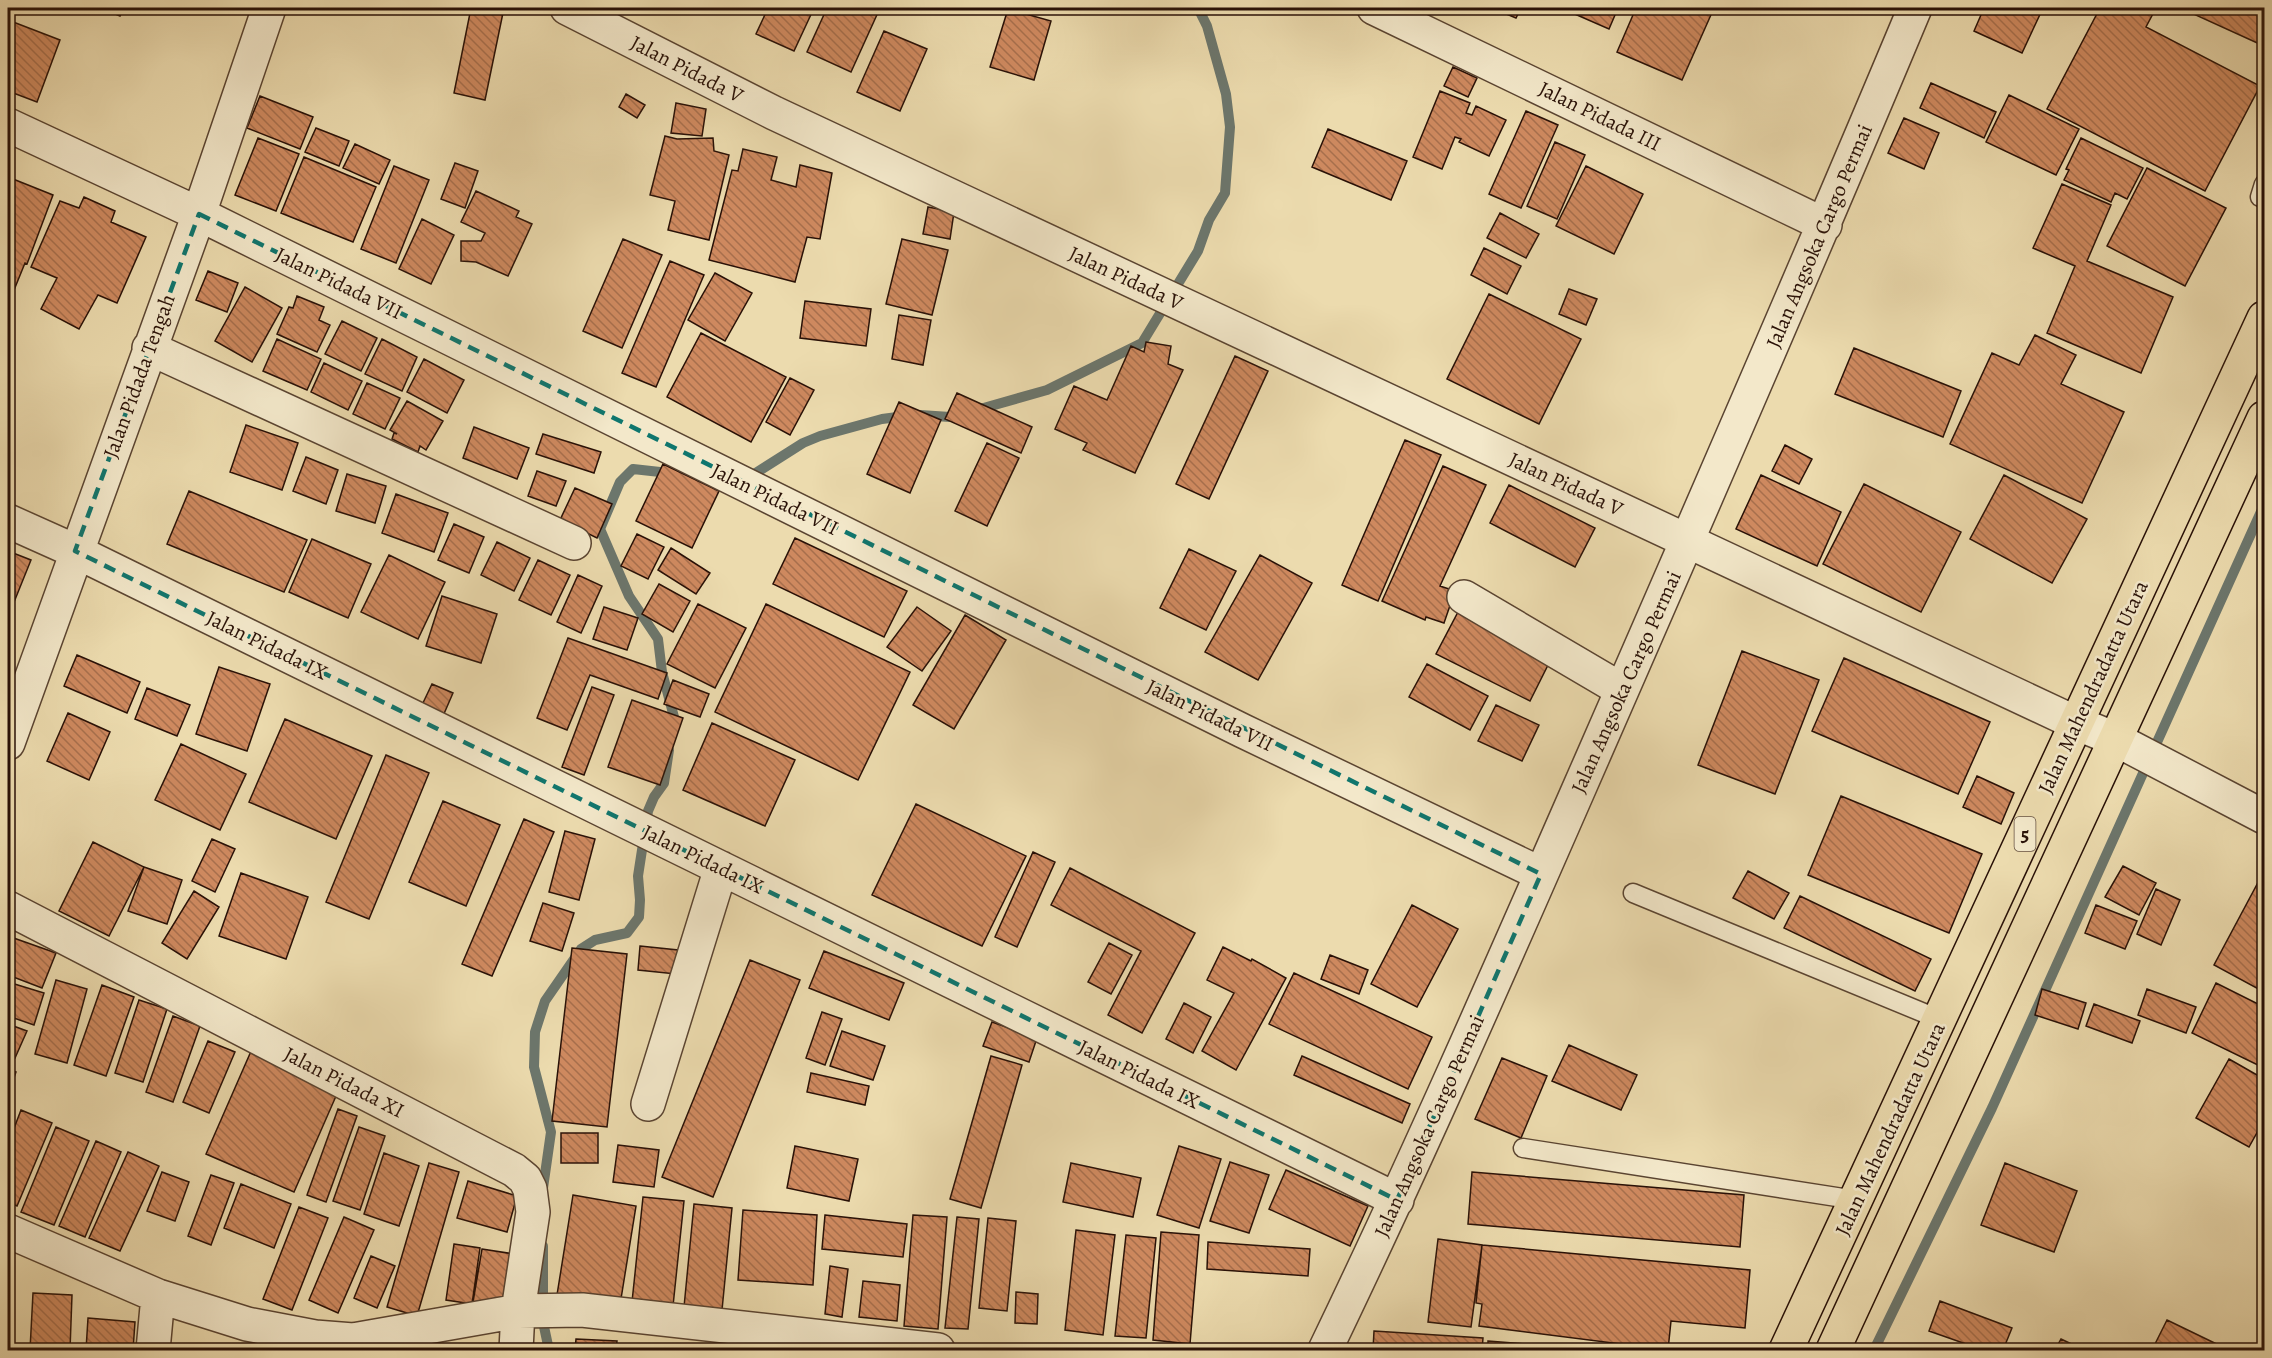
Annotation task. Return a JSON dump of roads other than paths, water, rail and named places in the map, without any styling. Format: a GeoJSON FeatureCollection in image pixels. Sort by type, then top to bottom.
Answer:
{"type":"FeatureCollection","features":[{"type":"Feature","properties":{"kind":"highway","name":"Jalan Mahendradatta Utara"},"geometry":{"type":"LineString","coordinates":[[1786,1350],[2265,318]]}},
{"type":"Feature","properties":{"kind":"highway","name":"Jalan Mahendradatta Utara"},"geometry":{"type":"LineString","coordinates":[[1833,1350],[2265,418]]}},
{"type":"Feature","properties":{"kind":"street","name":"Jalan Pidada Tengah"},"geometry":{"type":"LineString","coordinates":[[8,743],[75,551],[200,214],[269,8]]}},
{"type":"Feature","properties":{"kind":"street","name":"Jalan Pidada V"},"geometry":{"type":"LineString","coordinates":[[567,8],[774,113],[2076,723],[2115,739],[2265,818]]}},
{"type":"Feature","properties":{"kind":"street","name":"Jalan Pidada III"},"geometry":{"type":"LineString","coordinates":[[1374,8],[1825,225]]}},
{"type":"Feature","properties":{"kind":"street","name":"Jalan Angsoka Cargo Permai"},"geometry":{"type":"LineString","coordinates":[[1325,1350],[1397,1200],[1688,541],[1825,225],[1915,8]]}},
{"type":"Feature","properties":{"kind":"street","name":"Jalan Pidada VII"},"geometry":{"type":"LineString","coordinates":[[8,125],[200,214],[1243,731],[1541,874]]}},
{"type":"Feature","properties":{"kind":"street"},"geometry":{"type":"LineString","coordinates":[[149,348],[574,543]]}},
{"type":"Feature","properties":{"kind":"street","name":"Jalan Pidada IX"},"geometry":{"type":"LineString","coordinates":[[8,521],[75,551],[1397,1200]]}},
{"type":"Feature","properties":{"kind":"street"},"geometry":{"type":"LineString","coordinates":[[1464,597],[1622,690]]}},
{"type":"Feature","properties":{"kind":"street"},"geometry":{"type":"LineString","coordinates":[[648,1104],[721,868]]}},
{"type":"Feature","properties":{"kind":"street","name":"Jalan Pidada XI"},"geometry":{"type":"LineString","coordinates":[[8,908],[525,1179],[530,1189],[533,1212],[518,1311],[516,1350]]}},
{"type":"Feature","properties":{"kind":"street"},"geometry":{"type":"LineString","coordinates":[[8,1231],[158,1296],[247,1324],[315,1337],[353,1340],[518,1311],[582,1310],[902,1349],[938,1350]]}},
{"type":"Feature","properties":{"kind":"street"},"geometry":{"type":"LineString","coordinates":[[153,1350],[158,1296]]}},
{"type":"Feature","properties":{"kind":"lane"},"geometry":{"type":"LineString","coordinates":[[1633,893],[1941,1020]]}},
{"type":"Feature","properties":{"kind":"lane"},"geometry":{"type":"LineString","coordinates":[[1523,1148],[1856,1200]]}},
{"type":"Feature","properties":{"kind":"waterway"},"geometry":{"type":"LineString","coordinates":[[973,411],[1047,390],[1142,343],[1198,251],[1209,220],[1225,193],[1230,127],[1226,94],[1207,26],[1198,8]]}},
{"type":"Feature","properties":{"kind":"waterway"},"geometry":{"type":"LineString","coordinates":[[920,415],[950,417],[958,415]]}},
{"type":"Feature","properties":{"kind":"waterway"},"geometry":{"type":"LineString","coordinates":[[745,476],[751,476],[803,443],[820,436],[882,419],[905,416]]}},
{"type":"Feature","properties":{"kind":"waterway"},"geometry":{"type":"LineString","coordinates":[[673,729],[674,717],[662,672],[658,639],[629,596],[600,529],[620,482],[633,469],[705,477]]}},
{"type":"Feature","properties":{"kind":"waterway"},"geometry":{"type":"LineString","coordinates":[[1874,1350],[1992,1108],[2264,505]]}},
{"type":"Feature","properties":{"kind":"waterway"},"geometry":{"type":"LineString","coordinates":[[542,1195],[551,1132],[534,1067],[535,1032],[545,1001],[581,949],[595,940],[627,933],[639,917],[638,876],[648,811],[664,783],[669,750]]}},
{"type":"Feature","properties":{"kind":"waterway"},"geometry":{"type":"LineString","coordinates":[[543,1246],[543,1322],[549,1350]]}}]}
